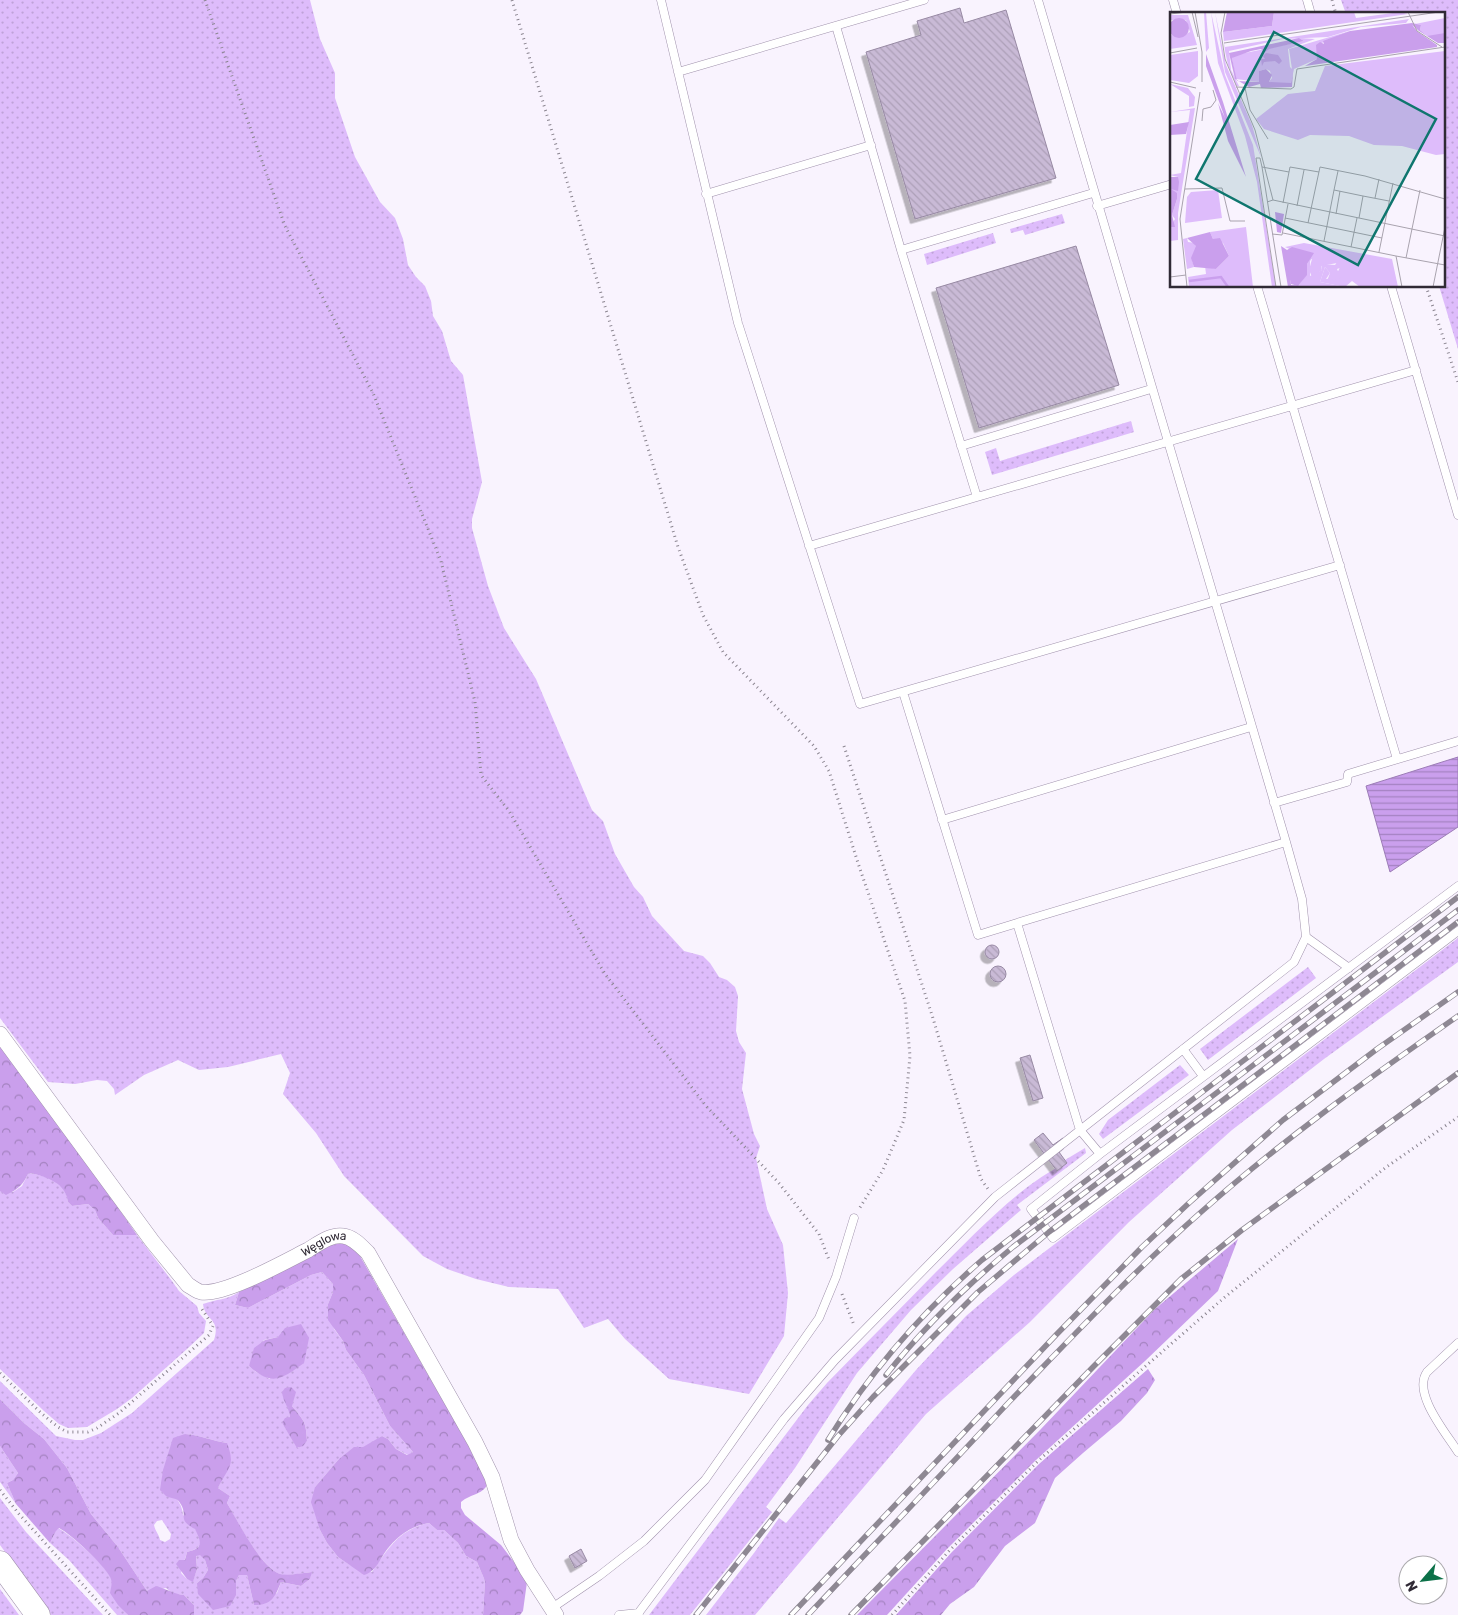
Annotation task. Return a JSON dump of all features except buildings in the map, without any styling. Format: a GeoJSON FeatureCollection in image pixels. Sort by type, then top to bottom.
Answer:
{"type":"FeatureCollection","features":[{"type":"Feature","properties":{"kind":"main road"},"geometry":{"type":"LineString","coordinates":[[0,1563],[38,1615]]}},
{"type":"Feature","properties":{"kind":"street"},"geometry":{"type":"LineString","coordinates":[[0,1034],[152,1242],[188,1285],[201,1292]]}},
{"type":"Feature","properties":{"kind":"street","name":"Węglowa"},"geometry":{"type":"LineString","coordinates":[[201,1292],[221,1290],[340,1235],[349,1237],[359,1244],[368,1253],[377,1268],[475,1442],[492,1477],[511,1540],[527,1570],[554,1612]]}},
{"type":"Feature","properties":{"kind":"lane"},"geometry":{"type":"LineString","coordinates":[[661,0],[738,323],[860,704],[1340,565]]}},
{"type":"Feature","properties":{"kind":"lane"},"geometry":{"type":"LineString","coordinates":[[678,72],[924,0]]}},
{"type":"Feature","properties":{"kind":"lane"},"geometry":{"type":"LineString","coordinates":[[619,1615],[638,1614],[784,1419],[834,1360],[995,1197],[1294,962],[1306,937],[1302,899],[1286,842],[1093,193],[1038,0]]}},
{"type":"Feature","properties":{"kind":"lane"},"geometry":{"type":"LineString","coordinates":[[836,26],[901,250],[977,497]]}},
{"type":"Feature","properties":{"kind":"lane"},"geometry":{"type":"LineString","coordinates":[[706,194],[871,145]]}},
{"type":"Feature","properties":{"kind":"lane"},"geometry":{"type":"LineString","coordinates":[[1097,206],[1170,185]]}},
{"type":"Feature","properties":{"kind":"lane"},"geometry":{"type":"LineString","coordinates":[[901,250],[1093,193]]}},
{"type":"Feature","properties":{"kind":"lane"},"geometry":{"type":"LineString","coordinates":[[1258,288],[1397,759]]}},
{"type":"Feature","properties":{"kind":"lane"},"geometry":{"type":"LineString","coordinates":[[1392,288],[1458,515]]}},
{"type":"Feature","properties":{"kind":"lane"},"geometry":{"type":"LineString","coordinates":[[809,546],[1416,370]]}},
{"type":"Feature","properties":{"kind":"lane"},"geometry":{"type":"LineString","coordinates":[[961,446],[1151,389]]}},
{"type":"Feature","properties":{"kind":"lane"},"geometry":{"type":"LineString","coordinates":[[903,692],[978,935],[1286,842]]}},
{"type":"Feature","properties":{"kind":"lane"},"geometry":{"type":"LineString","coordinates":[[942,820],[1251,727]]}},
{"type":"Feature","properties":{"kind":"lane"},"geometry":{"type":"LineString","coordinates":[[1274,803],[1347,782],[1348,774],[1458,740]]}},
{"type":"Feature","properties":{"kind":"lane"},"geometry":{"type":"LineString","coordinates":[[1458,886],[1203,1076],[1031,1209],[1054,1238],[1458,931]]}},
{"type":"Feature","properties":{"kind":"lane"},"geometry":{"type":"LineString","coordinates":[[1017,923],[1080,1130],[1100,1154]]}},
{"type":"Feature","properties":{"kind":"lane"},"geometry":{"type":"LineString","coordinates":[[1306,937],[1349,968]]}},
{"type":"Feature","properties":{"kind":"lane"},"geometry":{"type":"LineString","coordinates":[[1183,1049],[1203,1076]]}},
{"type":"Feature","properties":{"kind":"lane"},"geometry":{"type":"LineString","coordinates":[[554,1612],[644,1541],[705,1480],[819,1318],[836,1277],[854,1218]]}},
{"type":"Feature","properties":{"kind":"lane"},"geometry":{"type":"LineString","coordinates":[[1458,1344],[1427,1372],[1423,1383],[1426,1400],[1458,1452]]}},
{"type":"Feature","properties":{"kind":"path"},"geometry":{"type":"LineString","coordinates":[[205,0],[284,226],[373,393],[441,561],[474,702],[481,775],[510,811],[605,974],[706,1106],[778,1182],[819,1234],[858,1335]]}},
{"type":"Feature","properties":{"kind":"path"},"geometry":{"type":"LineString","coordinates":[[512,0],[678,547],[703,615],[723,652],[814,746],[829,771],[905,1002],[910,1056],[904,1120],[883,1170],[854,1218]]}},
{"type":"Feature","properties":{"kind":"path"},"geometry":{"type":"LineString","coordinates":[[1427,288],[1458,382]]}},
{"type":"Feature","properties":{"kind":"path"},"geometry":{"type":"LineString","coordinates":[[844,746],[932,1015],[981,1179],[995,1197]]}},
{"type":"Feature","properties":{"kind":"path"},"geometry":{"type":"LineString","coordinates":[[892,1615],[949,1551],[1038,1461],[1117,1391],[1225,1297],[1385,1168],[1458,1117]]}},
{"type":"Feature","properties":{"kind":"path"},"geometry":{"type":"LineString","coordinates":[[0,1373],[41,1414],[58,1427],[67,1432],[88,1432],[134,1401],[209,1335],[213,1326],[201,1310],[201,1292]]}},
{"type":"Feature","properties":{"kind":"path"},"geometry":{"type":"LineString","coordinates":[[0,1490],[19,1514],[110,1615]]}},
{"type":"Feature","properties":{"kind":"shaded area"},"geometry":{"type":"Polygon","coordinates":[[[0,0],[310,0],[320,39],[335,73],[335,98],[355,157],[380,202],[395,218],[403,239],[408,265],[425,286],[431,301],[433,316],[442,331],[451,361],[463,375],[482,482],[472,519],[472,528],[488,586],[504,628],[536,679],[592,810],[603,821],[615,854],[634,887],[643,897],[652,916],[684,951],[703,956],[719,977],[727,980],[735,987],[738,996],[736,1031],[739,1042],[746,1053],[742,1089],[754,1134],[760,1146],[756,1158],[767,1209],[783,1245],[788,1293],[784,1336],[749,1394],[669,1379],[625,1339],[608,1319],[584,1328],[558,1289],[509,1287],[476,1279],[447,1269],[423,1256],[344,1176],[316,1133],[283,1094],[290,1073],[281,1054],[228,1067],[199,1070],[178,1060],[144,1075],[115,1095],[114,1089],[107,1081],[97,1080],[75,1084],[48,1082],[0,1018],[0,0]]]}},
{"type":"Feature","properties":{"kind":"shaded area"},"geometry":{"type":"Polygon","coordinates":[[[1341,0],[1458,0],[1458,349],[1440,288],[1446,288],[1446,12],[1345,12],[1341,0]]]}},
{"type":"Feature","properties":{"kind":"shaded area"},"geometry":{"type":"Polygon","coordinates":[[[1062,214],[1065,223],[1025,235],[1023,230],[1011,233],[1010,229],[1062,214]]]}},
{"type":"Feature","properties":{"kind":"shaded area"},"geometry":{"type":"Polygon","coordinates":[[[993,233],[996,243],[927,265],[924,254],[993,233]]]}},
{"type":"Feature","properties":{"kind":"shaded area"},"geometry":{"type":"Polygon","coordinates":[[[1131,421],[1134,432],[992,475],[985,452],[996,448],[1000,461],[1131,421]]]}},
{"type":"Feature","properties":{"kind":"shaded area"},"geometry":{"type":"Polygon","coordinates":[[[1458,757],[1458,827],[1390,872],[1366,786],[1458,757]]]}},
{"type":"Feature","properties":{"kind":"shaded area"},"geometry":{"type":"Polygon","coordinates":[[[1458,938],[1458,962],[1324,1059],[1232,1130],[1129,1222],[1030,1322],[926,1414],[755,1615],[706,1615],[779,1518],[786,1523],[916,1370],[966,1316],[1014,1275],[1458,938]]]}},
{"type":"Feature","properties":{"kind":"shaded area"},"geometry":{"type":"Polygon","coordinates":[[[1308,967],[1316,978],[1208,1060],[1200,1049],[1308,967]]]}},
{"type":"Feature","properties":{"kind":"shaded area"},"geometry":{"type":"Polygon","coordinates":[[[1180,1065],[1189,1075],[1103,1139],[1099,1134],[1108,1120],[1180,1065]]]}},
{"type":"Feature","properties":{"kind":"shaded area"},"geometry":{"type":"Polygon","coordinates":[[[1085,1148],[1086,1153],[1017,1205],[1021,1210],[953,1269],[911,1310],[857,1373],[795,1468],[766,1507],[772,1512],[690,1615],[649,1615],[808,1405],[827,1383],[981,1227],[1032,1184],[1067,1163],[1065,1160],[1085,1148]]]}},
{"type":"Feature","properties":{"kind":"shaded area"},"geometry":{"type":"Polygon","coordinates":[[[31,1173],[60,1184],[68,1202],[72,1206],[88,1204],[95,1210],[98,1218],[113,1235],[137,1235],[179,1291],[197,1306],[199,1313],[206,1321],[204,1333],[132,1398],[87,1427],[68,1428],[59,1424],[0,1369],[0,1191],[13,1192],[22,1186],[28,1174],[31,1173]]]}},
{"type":"Feature","properties":{"kind":"shaded area"},"geometry":{"type":"Polygon","coordinates":[[[322,1272],[333,1284],[333,1292],[328,1304],[334,1329],[364,1375],[390,1426],[413,1452],[408,1455],[396,1449],[388,1439],[382,1436],[338,1460],[315,1487],[320,1530],[338,1557],[350,1565],[372,1572],[395,1541],[410,1530],[429,1523],[437,1530],[444,1530],[458,1543],[466,1556],[477,1562],[485,1581],[483,1615],[194,1615],[194,1605],[184,1595],[173,1594],[166,1588],[147,1591],[118,1547],[91,1514],[67,1468],[44,1439],[24,1423],[0,1399],[0,1381],[56,1436],[83,1440],[101,1433],[132,1413],[214,1340],[216,1327],[204,1310],[203,1304],[231,1297],[239,1292],[235,1305],[248,1308],[311,1275],[322,1272]],[[278,1337],[264,1340],[249,1366],[270,1379],[278,1337]],[[292,1406],[289,1410],[290,1417],[282,1423],[298,1448],[307,1441],[306,1429],[302,1418],[292,1406]],[[185,1434],[167,1459],[162,1478],[178,1501],[183,1515],[196,1530],[200,1541],[195,1549],[187,1552],[181,1573],[187,1579],[193,1581],[197,1569],[196,1555],[200,1554],[205,1560],[208,1570],[197,1583],[236,1595],[236,1581],[239,1575],[247,1575],[254,1605],[277,1593],[281,1582],[301,1586],[310,1579],[311,1572],[284,1575],[276,1572],[259,1556],[251,1545],[227,1503],[230,1496],[218,1488],[222,1479],[227,1443],[185,1434]],[[162,1520],[157,1521],[154,1525],[155,1529],[160,1540],[165,1542],[170,1539],[171,1534],[162,1520]]]}},
{"type":"Feature","properties":{"kind":"shaded area"},"geometry":{"type":"Polygon","coordinates":[[[0,1446],[18,1473],[13,1480],[7,1483],[16,1504],[0,1482],[0,1446]]]}},
{"type":"Feature","properties":{"kind":"shaded area"},"geometry":{"type":"Polygon","coordinates":[[[0,1498],[26,1532],[103,1615],[51,1615],[0,1545],[0,1498]]]}},
{"type":"Feature","properties":{"kind":"shaded area"},"geometry":{"type":"Polygon","coordinates":[[[58,1528],[86,1550],[107,1571],[113,1582],[120,1605],[128,1615],[117,1615],[69,1560],[50,1543],[58,1528]]]}},
{"type":"Feature","properties":{"kind":"shaded area"},"geometry":{"type":"Polygon","coordinates":[[[0,1589],[19,1615],[0,1615],[0,1589]]]}},
{"type":"Feature","properties":{"kind":"green space"},"geometry":{"type":"Polygon","coordinates":[[[0,1043],[137,1235],[113,1235],[98,1218],[95,1210],[88,1204],[72,1206],[59,1185],[44,1177],[31,1173],[13,1191],[6,1195],[0,1191],[0,1043]]]}},
{"type":"Feature","properties":{"kind":"green space"},"geometry":{"type":"Polygon","coordinates":[[[1238,1239],[1218,1291],[1145,1361],[1036,1460],[946,1550],[887,1615],[857,1615],[1040,1430],[1155,1309],[1238,1239]]]}},
{"type":"Feature","properties":{"kind":"green space"},"geometry":{"type":"Polygon","coordinates":[[[342,1243],[352,1247],[360,1256],[485,1474],[488,1483],[486,1487],[461,1502],[461,1508],[465,1515],[501,1545],[527,1582],[523,1611],[520,1615],[483,1615],[485,1581],[477,1562],[466,1556],[458,1543],[444,1530],[437,1530],[429,1523],[412,1528],[402,1534],[389,1547],[376,1567],[364,1575],[338,1557],[320,1530],[311,1502],[315,1487],[338,1460],[354,1447],[363,1447],[382,1436],[388,1439],[396,1449],[407,1455],[413,1452],[390,1426],[364,1375],[328,1320],[328,1304],[333,1292],[333,1284],[322,1272],[311,1275],[248,1308],[235,1305],[239,1292],[331,1245],[342,1243]]]}},
{"type":"Feature","properties":{"kind":"green space"},"geometry":{"type":"Polygon","coordinates":[[[301,1324],[309,1338],[304,1363],[283,1377],[277,1378],[264,1377],[249,1366],[254,1348],[265,1340],[278,1337],[285,1328],[301,1324]]]}},
{"type":"Feature","properties":{"kind":"green space"},"geometry":{"type":"Polygon","coordinates":[[[1148,1369],[1155,1380],[1147,1393],[1121,1421],[1055,1478],[1035,1523],[1005,1546],[974,1587],[950,1604],[941,1615],[896,1615],[951,1553],[1039,1464],[1148,1369]]]}},
{"type":"Feature","properties":{"kind":"green space"},"geometry":{"type":"Polygon","coordinates":[[[291,1387],[296,1392],[292,1406],[304,1422],[307,1434],[307,1441],[303,1446],[297,1448],[282,1423],[285,1418],[290,1417],[282,1392],[285,1388],[291,1387]]]}},
{"type":"Feature","properties":{"kind":"green space"},"geometry":{"type":"Polygon","coordinates":[[[0,1399],[24,1423],[44,1439],[67,1468],[91,1514],[118,1547],[147,1591],[156,1586],[184,1595],[194,1605],[194,1615],[128,1615],[110,1593],[112,1583],[107,1572],[87,1550],[59,1528],[50,1543],[16,1504],[7,1483],[13,1480],[18,1473],[0,1446],[0,1399]]]}},
{"type":"Feature","properties":{"kind":"green space"},"geometry":{"type":"Polygon","coordinates":[[[185,1434],[227,1443],[231,1457],[230,1467],[218,1488],[230,1496],[227,1503],[244,1532],[258,1554],[273,1570],[284,1575],[312,1572],[310,1579],[301,1586],[281,1582],[272,1599],[260,1605],[254,1605],[247,1575],[239,1575],[236,1581],[236,1595],[230,1606],[213,1610],[198,1594],[197,1583],[208,1570],[205,1560],[200,1555],[196,1556],[197,1569],[193,1582],[187,1579],[176,1564],[179,1560],[185,1560],[187,1552],[198,1547],[200,1544],[199,1538],[195,1529],[184,1520],[179,1501],[166,1496],[160,1490],[163,1470],[173,1438],[185,1434]]]}},
{"type":"Feature","properties":{"kind":"railway"},"geometry":{"type":"LineString","coordinates":[[828,1440],[861,1390],[898,1344],[939,1300],[982,1260],[1458,897]]}},
{"type":"Feature","properties":{"kind":"railway"},"geometry":{"type":"LineString","coordinates":[[886,1375],[915,1340],[946,1308],[1013,1247],[1458,910]]}},
{"type":"Feature","properties":{"kind":"railway"},"geometry":{"type":"LineString","coordinates":[[696,1615],[838,1436],[873,1397],[978,1292],[1049,1232],[1458,922]]}},
{"type":"Feature","properties":{"kind":"railway"},"geometry":{"type":"LineString","coordinates":[[791,1615],[1056,1335],[1142,1247],[1189,1203],[1283,1120],[1377,1049],[1458,992]]}},
{"type":"Feature","properties":{"kind":"railway"},"geometry":{"type":"LineString","coordinates":[[808,1615],[1056,1353],[1175,1235],[1294,1135],[1458,1016]]}},
{"type":"Feature","properties":{"kind":"railway"},"geometry":{"type":"LineString","coordinates":[[851,1615],[1181,1279],[1242,1230],[1458,1073]]}}]}
